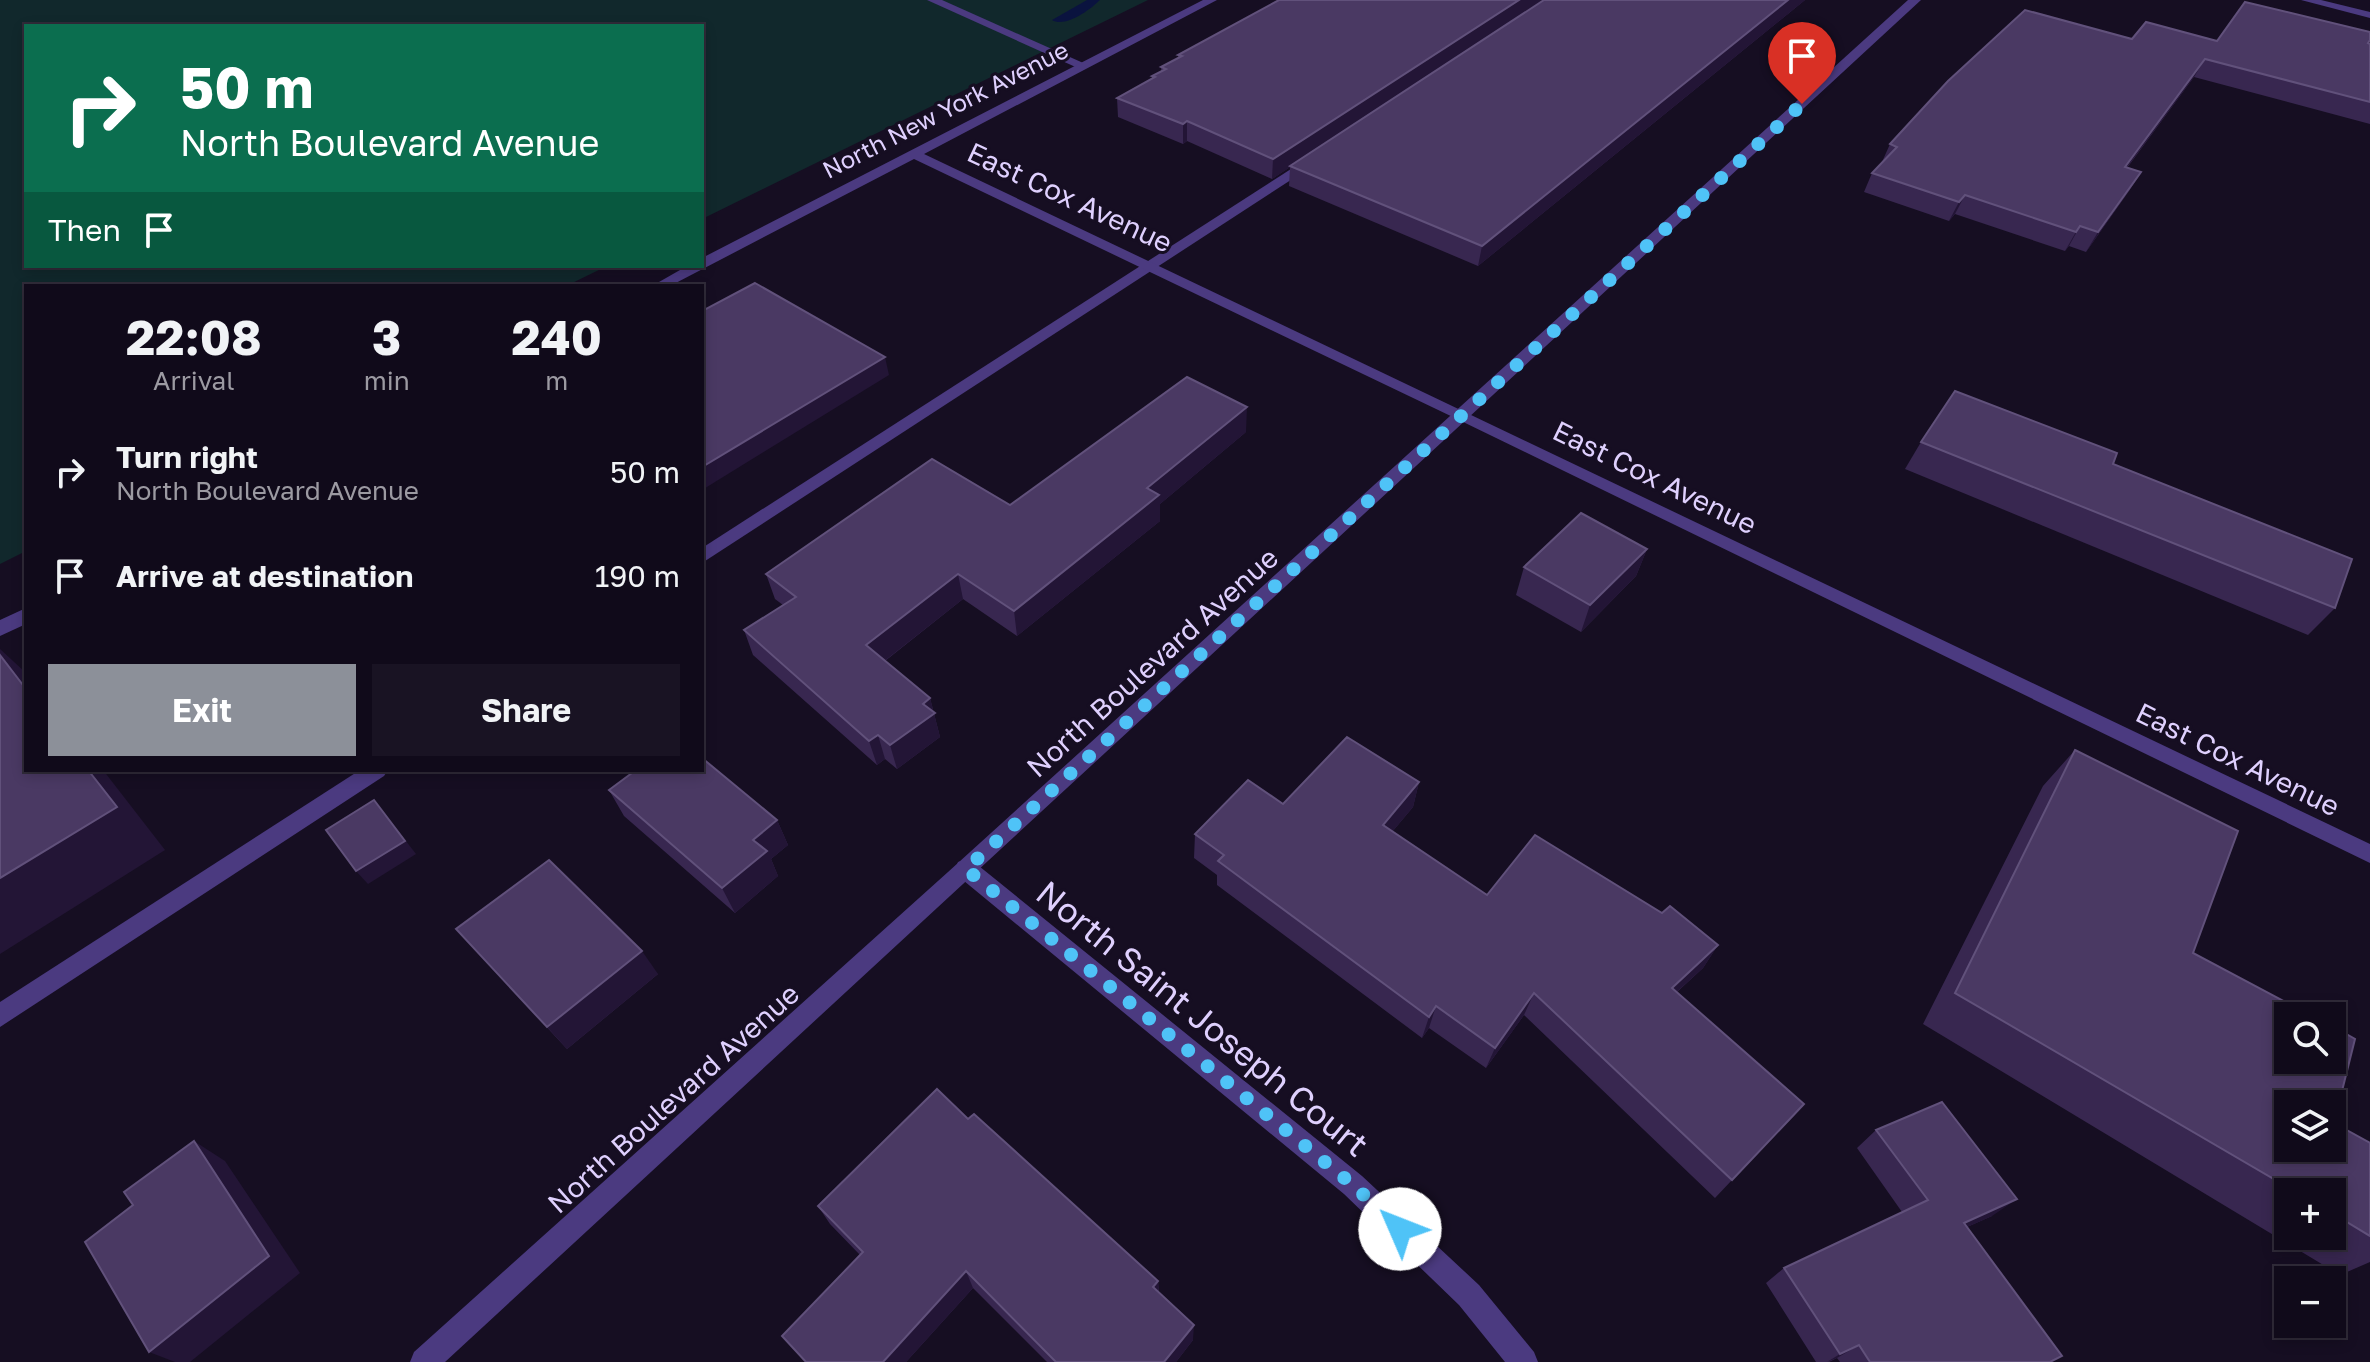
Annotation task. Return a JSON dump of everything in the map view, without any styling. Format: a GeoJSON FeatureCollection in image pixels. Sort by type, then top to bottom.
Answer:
{"type":"FeatureCollection","features":[{"type":"Feature","properties":{"kind":"street"},"geometry":{"type":"LineString","coordinates":[[933,0],[1084,66]]}},
{"type":"Feature","properties":{"kind":"street","name":"North New York Avenue"},"geometry":{"type":"LineString","coordinates":[[704,263],[1211,0]]}},
{"type":"Feature","properties":{"kind":"street","name":"North Boulevard Avenue"},"geometry":{"type":"LineString","coordinates":[[424,1362],[1915,0]]}},
{"type":"Feature","properties":{"kind":"street"},"geometry":{"type":"LineString","coordinates":[[2307,0],[2370,15]]}},
{"type":"Feature","properties":{"kind":"street"},"geometry":{"type":"LineString","coordinates":[[704,556],[1329,150]]}},
{"type":"Feature","properties":{"kind":"street","name":"East Cox Avenue"},"geometry":{"type":"LineString","coordinates":[[913,154],[1463,415],[2370,854]]}},
{"type":"Feature","properties":{"kind":"street","name":"North New York Avenue"},"geometry":{"type":"LineString","coordinates":[[663,284],[694,268]]}},
{"type":"Feature","properties":{"kind":"street"},"geometry":{"type":"LineString","coordinates":[[0,629],[24,616]]}},
{"type":"Feature","properties":{"kind":"street"},"geometry":{"type":"LineString","coordinates":[[0,1016],[374,772]]}},
{"type":"Feature","properties":{"kind":"street","name":"North Saint Joseph Court"},"geometry":{"type":"LineString","coordinates":[[966,869],[1353,1185],[1469,1295],[1524,1362]]}},
{"type":"Feature","properties":{"kind":"green space"},"geometry":{"type":"Polygon","coordinates":[[[0,0],[1148,0],[704,218],[704,24],[24,24],[24,268],[603,268],[570,284],[24,284],[24,552],[0,564],[0,0]]]}},
{"type":"Feature","properties":{"kind":"building"},"geometry":{"type":"Polygon","coordinates":[[[1279,0],[1519,0],[1273,159],[1187,121],[1183,124],[1117,98],[1155,77],[1152,76],[1166,69],[1161,67],[1182,56],[1178,55],[1279,0]]]}},
{"type":"Feature","properties":{"kind":"building"},"geometry":{"type":"Polygon","coordinates":[[[1544,0],[1788,0],[1482,246],[1290,166],[1544,0]]]}},
{"type":"Feature","properties":{"kind":"building"},"geometry":{"type":"Polygon","coordinates":[[[2245,2],[2370,32],[2370,102],[2205,59],[2125,167],[2141,172],[2098,232],[2080,226],[2076,232],[1965,195],[1959,202],[1872,173],[1897,147],[1890,144],[1948,81],[2025,10],[2132,39],[2146,22],[2217,41],[2245,2]]]}},
{"type":"Feature","properties":{"kind":"building"},"geometry":{"type":"Polygon","coordinates":[[[755,283],[885,357],[704,466],[704,310],[755,283]]]}},
{"type":"Feature","properties":{"kind":"building"},"geometry":{"type":"Polygon","coordinates":[[[1187,377],[1247,407],[1147,488],[1159,495],[1014,611],[958,574],[866,645],[930,698],[923,704],[935,713],[890,745],[878,735],[869,741],[744,630],[796,597],[766,574],[932,459],[1010,505],[1187,377]]]}},
{"type":"Feature","properties":{"kind":"building"},"geometry":{"type":"Polygon","coordinates":[[[1955,391],[2117,453],[2113,464],[2352,559],[2335,608],[1921,442],[1955,391]]]}},
{"type":"Feature","properties":{"kind":"building"},"geometry":{"type":"Polygon","coordinates":[[[1581,513],[1647,549],[1590,605],[1524,567],[1581,513]]]}},
{"type":"Feature","properties":{"kind":"building"},"geometry":{"type":"Polygon","coordinates":[[[0,655],[24,686],[24,772],[90,772],[117,807],[0,878],[0,655]]]}},
{"type":"Feature","properties":{"kind":"building"},"geometry":{"type":"Polygon","coordinates":[[[1347,737],[1419,782],[1383,825],[1487,895],[1535,835],[1662,913],[1670,906],[1718,945],[1672,988],[1804,1104],[1732,1180],[1534,993],[1495,1048],[1436,1006],[1429,1017],[1218,861],[1224,855],[1195,834],[1248,780],[1283,804],[1347,737]]]}},
{"type":"Feature","properties":{"kind":"building"},"geometry":{"type":"Polygon","coordinates":[[[2075,750],[2238,831],[2193,953],[2286,1002],[2274,1002],[2274,1074],[2346,1074],[2346,1034],[2355,1039],[2342,1090],[2274,1090],[2274,1162],[2346,1162],[2346,1130],[2370,1143],[2370,1236],[2346,1221],[2346,1178],[2274,1179],[1955,993],[2075,750]]]}},
{"type":"Feature","properties":{"kind":"building"},"geometry":{"type":"Polygon","coordinates":[[[704,760],[777,820],[753,840],[767,851],[722,888],[609,790],[633,772],[704,772],[704,760]]]}},
{"type":"Feature","properties":{"kind":"building"},"geometry":{"type":"Polygon","coordinates":[[[374,800],[405,841],[356,871],[326,830],[374,800]]]}},
{"type":"Feature","properties":{"kind":"building"},"geometry":{"type":"Polygon","coordinates":[[[549,860],[642,951],[547,1027],[456,929],[549,860]]]}},
{"type":"Feature","properties":{"kind":"building"},"geometry":{"type":"Polygon","coordinates":[[[937,1089],[968,1119],[974,1114],[1158,1281],[1153,1287],[1194,1325],[1164,1362],[1056,1362],[966,1271],[883,1362],[806,1362],[782,1336],[863,1252],[818,1206],[937,1089]]]}},
{"type":"Feature","properties":{"kind":"building"},"geometry":{"type":"Polygon","coordinates":[[[1942,1102],[2017,1199],[1964,1223],[2062,1356],[2050,1362],[1870,1362],[1859,1345],[1840,1354],[1784,1268],[1928,1200],[1876,1130],[1942,1102]]]}},
{"type":"Feature","properties":{"kind":"building"},"geometry":{"type":"Polygon","coordinates":[[[194,1141],[269,1256],[149,1352],[85,1242],[133,1205],[124,1192],[194,1141]]]}},
{"type":"Feature","properties":{"kind":"waterway"},"geometry":{"type":"LineString","coordinates":[[1058,20],[1085,8],[1094,0]]}},
{"type":"Feature","properties":{"kind":"route"},"geometry":{"type":"LineString","coordinates":[[1400,1229],[1353,1185],[966,869],[1802,104]]}}]}
